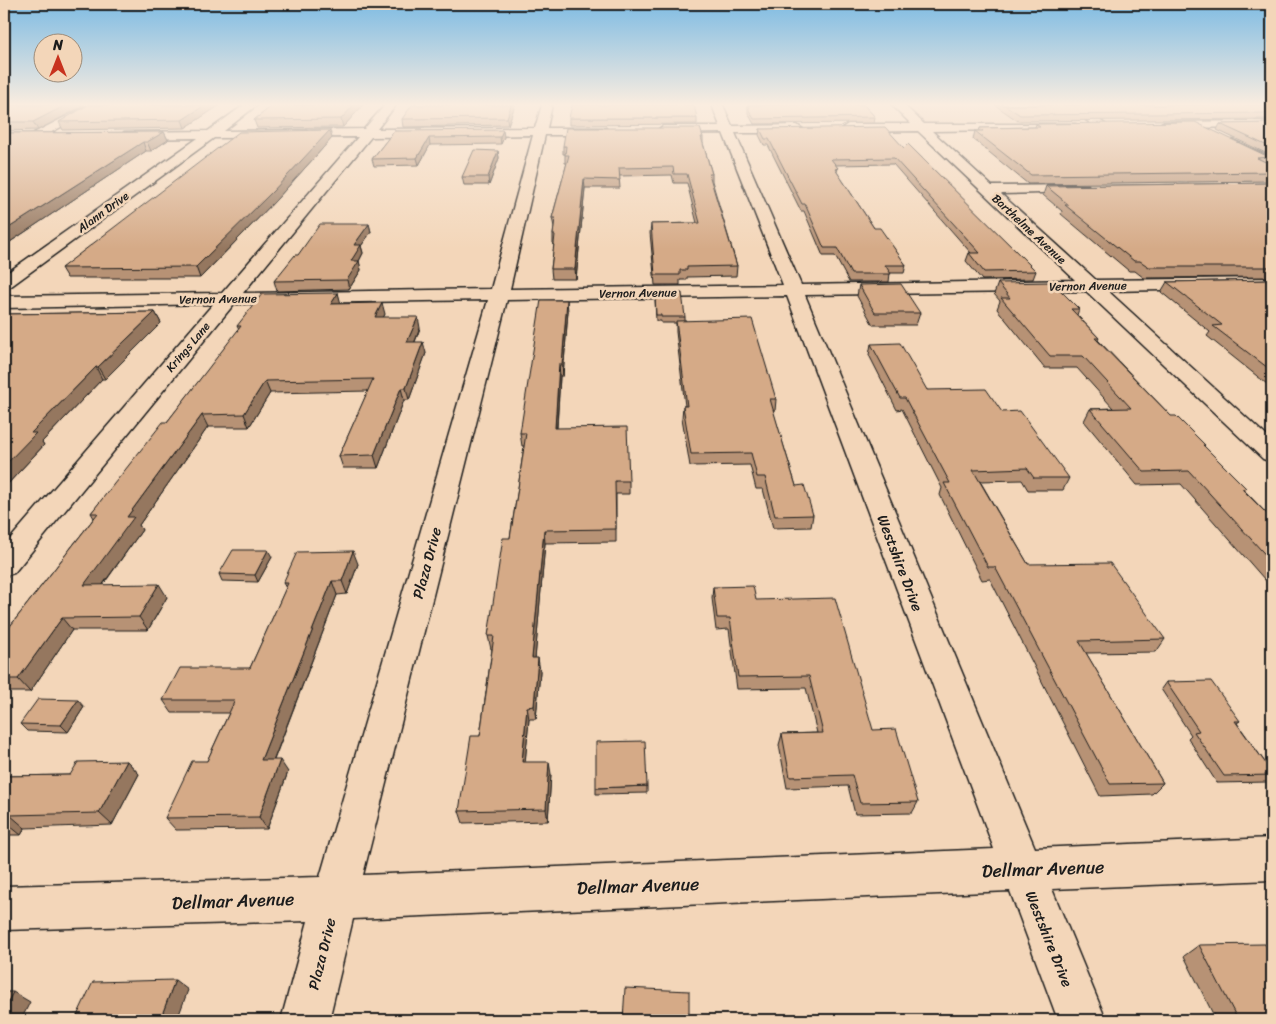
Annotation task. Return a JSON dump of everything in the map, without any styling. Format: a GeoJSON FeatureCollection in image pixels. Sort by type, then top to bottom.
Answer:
{"type":"FeatureCollection","features":[{"type":"Feature","properties":{"kind":"street","name":"Alann Drive"},"geometry":{"type":"LineString","coordinates":[[4,283],[186,153]]}},
{"type":"Feature","properties":{"kind":"street","name":"Krings Lane"},"geometry":{"type":"LineString","coordinates":[[4,565],[229,300],[351,153]]}},
{"type":"Feature","properties":{"kind":"street","name":"Plaza Drive"},"geometry":{"type":"LineString","coordinates":[[306,1020],[336,898],[499,295],[535,153]]}},
{"type":"Feature","properties":{"kind":"street","name":"Westshire Drive"},"geometry":{"type":"LineString","coordinates":[[737,153],[794,290],[1021,870],[1082,1020]]}},
{"type":"Feature","properties":{"kind":"street","name":"Barthelme Avenue"},"geometry":{"type":"LineString","coordinates":[[948,153],[1088,286],[1272,454]]}},
{"type":"Feature","properties":{"kind":"street"},"geometry":{"type":"LineString","coordinates":[[1250,153],[1272,163]]}},
{"type":"Feature","properties":{"kind":"street"},"geometry":{"type":"LineString","coordinates":[[987,190],[1095,188]]}},
{"type":"Feature","properties":{"kind":"street","name":"Vernon Avenue"},"geometry":{"type":"LineString","coordinates":[[4,302],[1272,283]]}},
{"type":"Feature","properties":{"kind":"street","name":"Dellmar Avenue"},"geometry":{"type":"LineString","coordinates":[[4,908],[336,898],[1272,859]]}},
{"type":"Feature","properties":{"kind":"building"},"geometry":{"type":"Polygon","coordinates":[[[4,153],[126,153],[4,231],[4,153]]]}},
{"type":"Feature","properties":{"kind":"building"},"geometry":{"type":"Polygon","coordinates":[[[212,153],[309,153],[196,267],[61,268],[212,153]]]}},
{"type":"Feature","properties":{"kind":"building"},"geometry":{"type":"Polygon","coordinates":[[[377,153],[420,153],[417,158],[372,159],[377,153]]]}},
{"type":"Feature","properties":{"kind":"building"},"geometry":{"type":"Polygon","coordinates":[[[473,153],[497,153],[488,177],[462,177],[473,153]]]}},
{"type":"Feature","properties":{"kind":"building"},"geometry":{"type":"Polygon","coordinates":[[[565,153],[706,153],[712,174],[709,174],[737,266],[687,267],[687,270],[680,270],[680,275],[655,275],[651,224],[700,223],[687,174],[674,174],[673,167],[619,168],[620,180],[584,179],[575,269],[551,269],[555,235],[553,235],[555,218],[552,218],[569,155],[565,155],[565,153]]]}},
{"type":"Feature","properties":{"kind":"building"},"geometry":{"type":"Polygon","coordinates":[[[776,153],[917,153],[1036,271],[984,272],[969,253],[980,253],[894,158],[831,159],[838,168],[835,169],[874,228],[880,228],[906,265],[885,265],[891,274],[851,274],[837,248],[824,248],[805,204],[802,204],[776,153]]]}},
{"type":"Feature","properties":{"kind":"building"},"geometry":{"type":"Polygon","coordinates":[[[1003,153],[1260,153],[1269,157],[1257,158],[1272,165],[1266,165],[1272,168],[1272,172],[1031,175],[1003,153]]]}},
{"type":"Feature","properties":{"kind":"building"},"geometry":{"type":"Polygon","coordinates":[[[1272,183],[1272,267],[1149,267],[1140,261],[1134,261],[1065,205],[1069,205],[1046,186],[1272,183]]]}},
{"type":"Feature","properties":{"kind":"building"},"geometry":{"type":"Polygon","coordinates":[[[320,224],[369,224],[354,245],[361,245],[351,261],[359,261],[347,280],[274,281],[295,255],[298,255],[320,224]]]}},
{"type":"Feature","properties":{"kind":"building"},"geometry":{"type":"Polygon","coordinates":[[[1272,280],[1272,371],[1213,326],[1222,325],[1167,282],[1272,280]]]}},
{"type":"Feature","properties":{"kind":"building"},"geometry":{"type":"Polygon","coordinates":[[[1052,282],[1079,309],[1071,309],[1099,338],[1095,338],[1171,416],[1176,416],[1205,445],[1203,445],[1246,488],[1242,489],[1272,519],[1272,562],[1189,471],[1144,472],[1090,409],[1131,408],[1083,356],[1050,356],[1001,298],[1010,298],[998,283],[1052,282]]]}},
{"type":"Feature","properties":{"kind":"building"},"geometry":{"type":"Polygon","coordinates":[[[901,284],[920,313],[875,313],[859,285],[901,284]]]}},
{"type":"Feature","properties":{"kind":"building"},"geometry":{"type":"Polygon","coordinates":[[[338,293],[331,304],[382,303],[375,317],[418,317],[407,342],[423,342],[406,388],[401,388],[374,455],[339,456],[373,379],[265,381],[244,414],[202,415],[127,517],[134,517],[84,585],[159,584],[139,617],[62,618],[18,679],[4,679],[4,634],[98,513],[91,513],[163,422],[167,422],[241,326],[237,326],[262,294],[338,293]]]}},
{"type":"Feature","properties":{"kind":"building"},"geometry":{"type":"Polygon","coordinates":[[[682,293],[685,317],[661,317],[661,315],[656,315],[655,294],[682,293]]]}},
{"type":"Feature","properties":{"kind":"building"},"geometry":{"type":"Polygon","coordinates":[[[541,300],[567,300],[562,364],[559,364],[555,428],[627,427],[629,481],[615,481],[616,529],[544,530],[532,658],[538,658],[534,706],[527,707],[522,762],[549,762],[546,809],[459,811],[471,736],[480,736],[494,636],[488,636],[503,538],[510,538],[518,488],[526,433],[520,433],[541,300]]]}},
{"type":"Feature","properties":{"kind":"building"},"geometry":{"type":"Polygon","coordinates":[[[155,312],[96,367],[31,433],[36,433],[4,466],[4,314],[155,312]]]}},
{"type":"Feature","properties":{"kind":"building"},"geometry":{"type":"Polygon","coordinates":[[[752,319],[776,399],[770,399],[796,486],[804,485],[813,515],[775,516],[765,477],[757,477],[751,453],[691,454],[683,406],[687,406],[676,321],[752,319]]]}},
{"type":"Feature","properties":{"kind":"building"},"geometry":{"type":"Polygon","coordinates":[[[900,343],[927,390],[986,389],[1002,412],[1020,411],[1069,478],[1034,478],[1027,468],[973,470],[1028,564],[1110,563],[1165,639],[1079,641],[1163,783],[1110,784],[995,567],[988,567],[944,483],[950,483],[905,398],[900,398],[871,344],[900,343]]]}},
{"type":"Feature","properties":{"kind":"building"},"geometry":{"type":"Polygon","coordinates":[[[233,550],[268,550],[255,575],[219,574],[233,550]]]}},
{"type":"Feature","properties":{"kind":"building"},"geometry":{"type":"Polygon","coordinates":[[[353,551],[342,581],[332,581],[261,760],[280,760],[259,817],[165,818],[192,761],[207,761],[235,700],[163,700],[180,668],[250,668],[288,583],[283,583],[297,552],[353,551]]]}},
{"type":"Feature","properties":{"kind":"building"},"geometry":{"type":"Polygon","coordinates":[[[753,586],[756,600],[835,598],[873,730],[896,729],[918,802],[860,803],[852,775],[790,777],[782,734],[823,733],[809,676],[738,677],[730,618],[717,618],[713,587],[753,586]]]}},
{"type":"Feature","properties":{"kind":"building"},"geometry":{"type":"Polygon","coordinates":[[[1211,681],[1240,721],[1235,721],[1272,772],[1272,775],[1224,776],[1194,732],[1199,731],[1166,682],[1211,681]]]}},
{"type":"Feature","properties":{"kind":"building"},"geometry":{"type":"Polygon","coordinates":[[[38,699],[78,700],[61,725],[20,724],[38,699]]]}},
{"type":"Feature","properties":{"kind":"building"},"geometry":{"type":"Polygon","coordinates":[[[645,741],[647,786],[596,788],[596,742],[645,741]]]}},
{"type":"Feature","properties":{"kind":"building"},"geometry":{"type":"Polygon","coordinates":[[[127,761],[99,813],[10,815],[4,822],[4,776],[70,775],[78,762],[127,761]]]}},
{"type":"Feature","properties":{"kind":"building"},"geometry":{"type":"Polygon","coordinates":[[[1265,944],[1272,957],[1272,1020],[1238,1020],[1199,945],[1265,944]]]}},
{"type":"Feature","properties":{"kind":"building"},"geometry":{"type":"Polygon","coordinates":[[[175,980],[160,1020],[75,1020],[93,982],[175,980]]]}},
{"type":"Feature","properties":{"kind":"building"},"geometry":{"type":"Polygon","coordinates":[[[625,988],[689,991],[689,1020],[623,1020],[625,988]]]}},
{"type":"Feature","properties":{"kind":"building"},"geometry":{"type":"Polygon","coordinates":[[[4,992],[13,992],[4,1009],[4,992]]]}},
{"type":"Feature","properties":{"kind":"building"},"geometry":{"type":"Polygon","coordinates":[[[955,1017],[956,1020],[850,1020],[955,1017]]]}}]}
